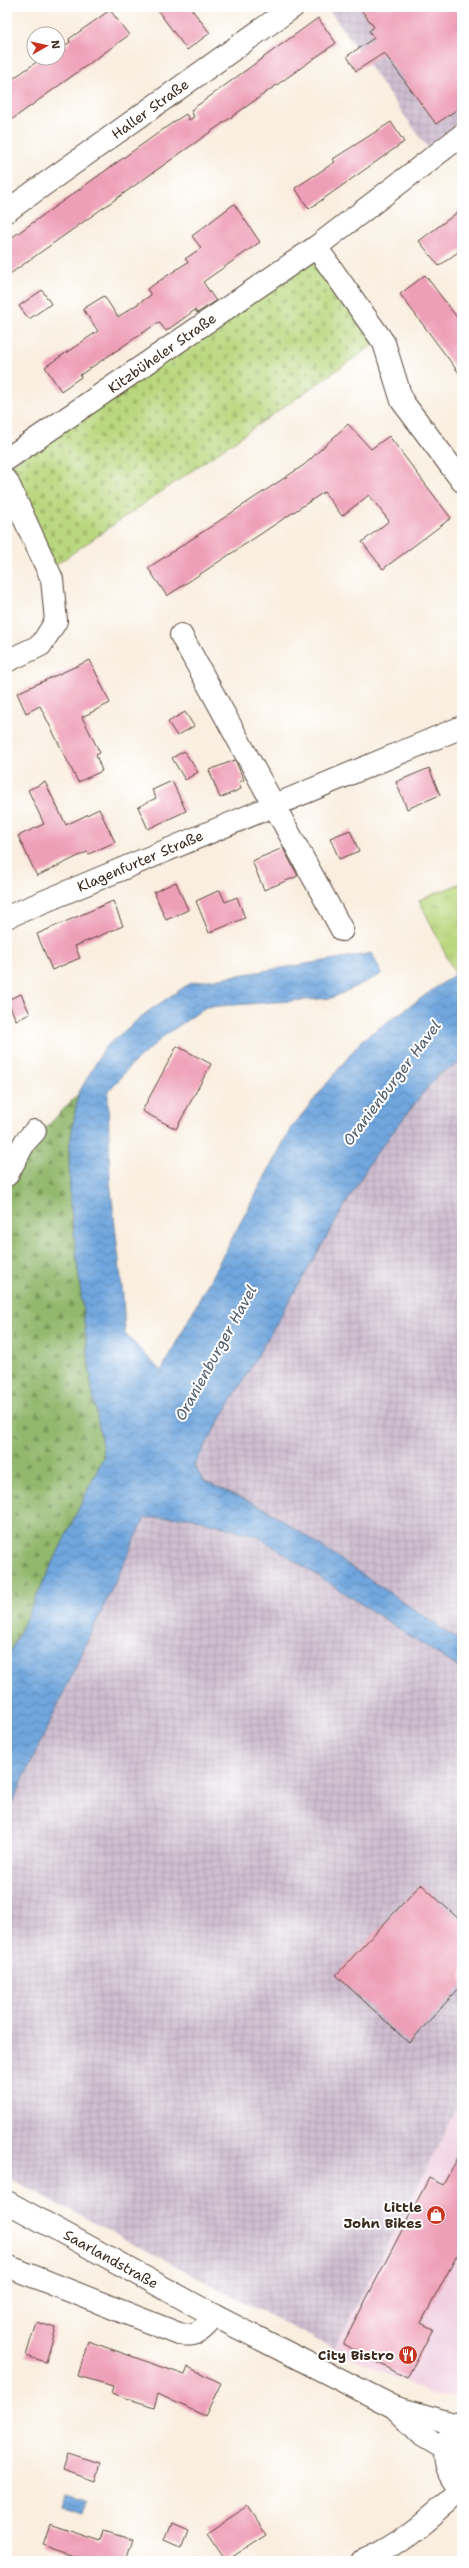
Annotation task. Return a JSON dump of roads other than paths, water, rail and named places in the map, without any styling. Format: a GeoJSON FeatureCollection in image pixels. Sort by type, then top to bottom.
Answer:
{"type":"FeatureCollection","features":[{"type":"Feature","properties":{"kind":"street","name":"Haller Straße"},"geometry":{"type":"LineString","coordinates":[[7,211],[293,7]]}},
{"type":"Feature","properties":{"kind":"street","name":"Kitzbüheler Straße"},"geometry":{"type":"LineString","coordinates":[[7,459],[316,247],[462,135]]}},
{"type":"Feature","properties":{"kind":"street"},"geometry":{"type":"LineString","coordinates":[[316,247],[384,343],[402,402],[462,481]]}},
{"type":"Feature","properties":{"kind":"street"},"geometry":{"type":"LineString","coordinates":[[7,481],[52,579],[56,621],[41,645],[7,661]]}},
{"type":"Feature","properties":{"kind":"street"},"geometry":{"type":"LineString","coordinates":[[181,635],[342,930]]}},
{"type":"Feature","properties":{"kind":"street","name":"Klagenfurter Straße"},"geometry":{"type":"LineString","coordinates":[[7,917],[462,727]]}},
{"type":"Feature","properties":{"kind":"street"},"geometry":{"type":"LineString","coordinates":[[7,1175],[25,1142],[35,1131]]}},
{"type":"Feature","properties":{"kind":"street","name":"Saarlandstraße"},"geometry":{"type":"LineString","coordinates":[[7,2202],[215,2316],[394,2407],[460,2424]]}},
{"type":"Feature","properties":{"kind":"street"},"geometry":{"type":"LineString","coordinates":[[7,2266],[179,2334],[192,2336],[201,2332],[215,2316]]}},
{"type":"Feature","properties":{"kind":"street","name":"Saarlandstraße"},"geometry":{"type":"LineString","coordinates":[[394,2407],[423,2436],[445,2449]]}},
{"type":"Feature","properties":{"kind":"street"},"geometry":{"type":"LineString","coordinates":[[362,2561],[383,2553],[411,2534],[462,2490],[448,2472],[445,2449],[449,2436],[460,2424]]}},
{"type":"Feature","properties":{"kind":"water","name":"Oranienburger Havel"},"geometry":{"type":"Polygon","coordinates":[[[372,953],[382,974],[332,998],[206,1007],[164,1036],[129,1067],[108,1093],[110,1181],[123,1296],[125,1334],[161,1371],[291,1128],[362,1040],[455,974],[462,966],[462,1062],[437,1075],[372,1159],[194,1465],[204,1481],[266,1509],[462,1642],[462,1670],[257,1536],[189,1517],[145,1518],[7,1814],[7,1658],[104,1456],[92,1389],[70,1200],[69,1149],[78,1094],[105,1047],[147,1012],[190,983],[372,953]]]}},
{"type":"Feature","properties":{"kind":"water"},"geometry":{"type":"Polygon","coordinates":[[[65,2495],[86,2501],[83,2514],[62,2507],[65,2495]]]}},
{"type":"Feature","properties":{"kind":"place","name":"Little John Bikes"},"geometry":{"type":"Point","coordinates":[436,2215]}},
{"type":"Feature","properties":{"kind":"place","name":"City Bistro"},"geometry":{"type":"Point","coordinates":[408,2355]}}]}
